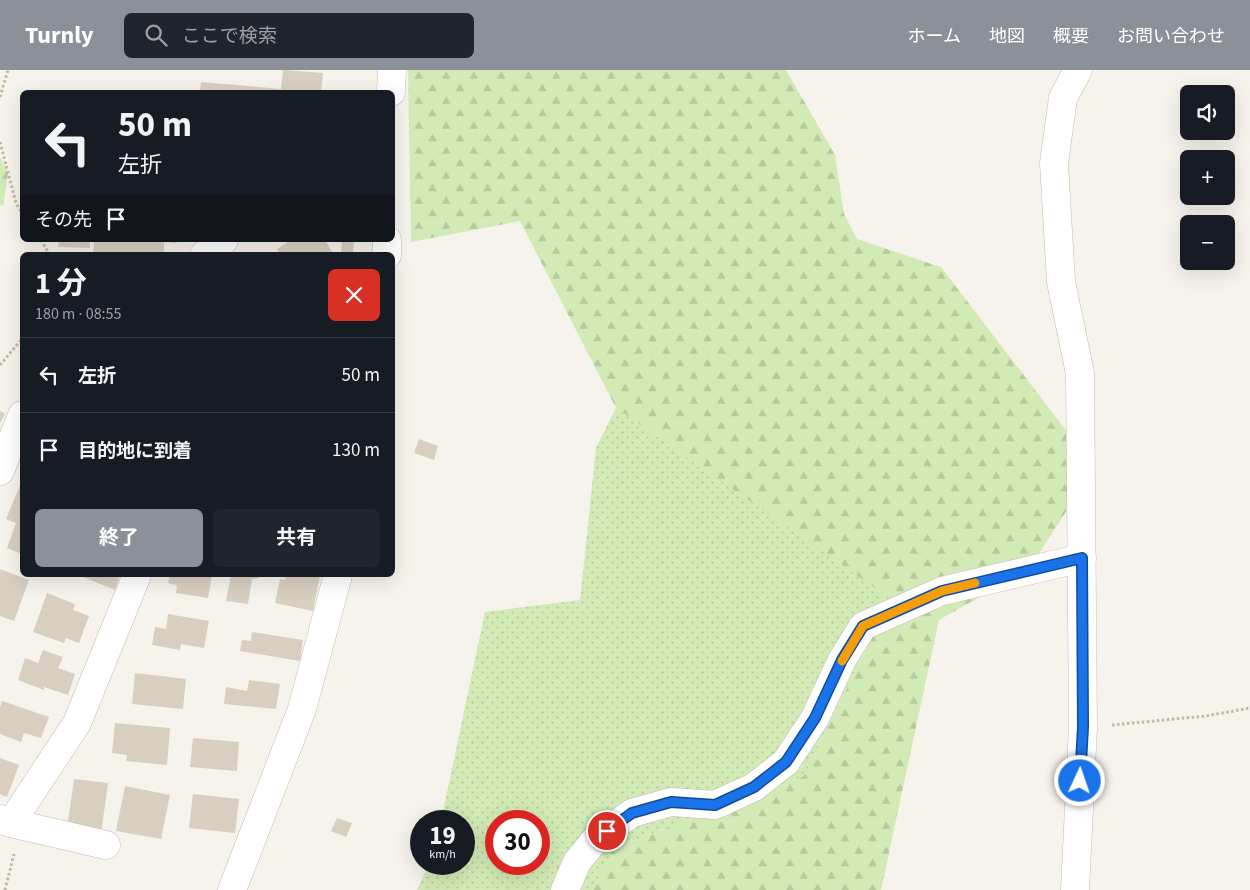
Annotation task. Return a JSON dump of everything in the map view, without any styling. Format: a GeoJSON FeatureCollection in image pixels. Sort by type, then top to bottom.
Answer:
{"type":"FeatureCollection","features":[{"type":"Feature","properties":{"kind":"street"},"geometry":{"type":"LineString","coordinates":[[391,90],[392,70]]}},
{"type":"Feature","properties":{"kind":"street"},"geometry":{"type":"LineString","coordinates":[[1075,890],[1083,727],[1080,373],[1061,282],[1054,163],[1063,98],[1078,70]]}},
{"type":"Feature","properties":{"kind":"street"},"geometry":{"type":"LineString","coordinates":[[208,252],[221,242]]}},
{"type":"Feature","properties":{"kind":"street"},"geometry":{"type":"LineString","coordinates":[[0,470],[20,420]]}},
{"type":"Feature","properties":{"kind":"street"},"geometry":{"type":"LineString","coordinates":[[565,890],[577,862],[595,840],[632,813],[671,802],[715,805],[754,787],[786,762],[815,718],[842,660],[863,626],[942,591],[1082,558]]}},
{"type":"Feature","properties":{"kind":"street"},"geometry":{"type":"LineString","coordinates":[[106,845],[10,823],[76,723],[136,577]]}},
{"type":"Feature","properties":{"kind":"street"},"geometry":{"type":"LineString","coordinates":[[232,890],[302,709],[337,577]]}},
{"type":"Feature","properties":{"kind":"path"},"geometry":{"type":"LineString","coordinates":[[0,97],[8,70]]}},
{"type":"Feature","properties":{"kind":"path"},"geometry":{"type":"LineString","coordinates":[[0,142],[16,203],[20,210]]}},
{"type":"Feature","properties":{"kind":"path"},"geometry":{"type":"LineString","coordinates":[[0,365],[20,341]]}},
{"type":"Feature","properties":{"kind":"path"},"geometry":{"type":"LineString","coordinates":[[1083,727],[1206,716],[1250,708]]}},
{"type":"Feature","properties":{"kind":"path"},"geometry":{"type":"LineString","coordinates":[[6,890],[10,823]]}},
{"type":"Feature","properties":{"kind":"green space"},"geometry":{"type":"Polygon","coordinates":[[[408,70],[786,70],[835,155],[844,214],[857,239],[941,267],[1068,433],[1069,507],[1029,569],[939,620],[881,890],[592,890],[617,847],[804,776],[891,599],[616,408],[520,221],[411,242],[408,70]]]}},
{"type":"Feature","properties":{"kind":"green space"},"geometry":{"type":"Polygon","coordinates":[[[0,157],[8,173],[3,206],[0,205],[0,157]]]}},
{"type":"Feature","properties":{"kind":"green space"},"geometry":{"type":"Polygon","coordinates":[[[616,408],[891,598],[804,776],[617,847],[592,890],[417,890],[424,875],[475,875],[475,810],[443,810],[485,612],[580,600],[596,448],[616,408]]]}},
{"type":"Feature","properties":{"kind":"building"},"geometry":{"type":"Polygon","coordinates":[[[283,70],[323,73],[321,90],[200,90],[201,82],[281,89],[283,70]]]}},
{"type":"Feature","properties":{"kind":"building"},"geometry":{"type":"Polygon","coordinates":[[[59,242],[90,242],[90,248],[58,247],[59,242]]]}},
{"type":"Feature","properties":{"kind":"building"},"geometry":{"type":"Polygon","coordinates":[[[94,242],[164,242],[164,252],[93,252],[94,242]]]}},
{"type":"Feature","properties":{"kind":"building"},"geometry":{"type":"Polygon","coordinates":[[[326,242],[332,252],[279,252],[277,249],[287,243],[326,242]]]}},
{"type":"Feature","properties":{"kind":"building"},"geometry":{"type":"Polygon","coordinates":[[[342,242],[354,242],[353,252],[341,252],[342,242]]]}},
{"type":"Feature","properties":{"kind":"building"},"geometry":{"type":"Polygon","coordinates":[[[0,411],[5,414],[0,423],[0,411]]]}},
{"type":"Feature","properties":{"kind":"building"},"geometry":{"type":"Polygon","coordinates":[[[419,439],[438,446],[434,460],[414,453],[419,439]]]}},
{"type":"Feature","properties":{"kind":"building"},"geometry":{"type":"Polygon","coordinates":[[[20,485],[20,553],[7,548],[16,523],[6,519],[20,485]]]}},
{"type":"Feature","properties":{"kind":"building"},"geometry":{"type":"Polygon","coordinates":[[[0,569],[29,580],[14,621],[0,616],[0,569]]]}},
{"type":"Feature","properties":{"kind":"building"},"geometry":{"type":"Polygon","coordinates":[[[83,577],[119,577],[115,590],[83,577]]]}},
{"type":"Feature","properties":{"kind":"building"},"geometry":{"type":"Polygon","coordinates":[[[170,577],[212,577],[208,598],[176,593],[177,585],[168,583],[170,577]]]}},
{"type":"Feature","properties":{"kind":"building"},"geometry":{"type":"Polygon","coordinates":[[[231,577],[259,577],[252,579],[248,604],[226,601],[231,577]]]}},
{"type":"Feature","properties":{"kind":"building"},"geometry":{"type":"Polygon","coordinates":[[[286,577],[320,577],[313,611],[275,603],[280,579],[285,580],[286,577]]]}},
{"type":"Feature","properties":{"kind":"building"},"geometry":{"type":"Polygon","coordinates":[[[47,593],[75,604],[73,610],[89,616],[79,643],[66,638],[64,643],[33,632],[47,593]]]}},
{"type":"Feature","properties":{"kind":"building"},"geometry":{"type":"Polygon","coordinates":[[[168,614],[209,621],[204,648],[181,644],[180,650],[152,645],[155,627],[166,629],[168,614]]]}},
{"type":"Feature","properties":{"kind":"building"},"geometry":{"type":"Polygon","coordinates":[[[252,632],[303,640],[300,661],[240,651],[242,640],[251,641],[252,632]]]}},
{"type":"Feature","properties":{"kind":"building"},"geometry":{"type":"Polygon","coordinates":[[[43,650],[63,657],[58,668],[75,674],[68,695],[44,687],[44,690],[18,680],[25,658],[38,663],[43,650]]]}},
{"type":"Feature","properties":{"kind":"building"},"geometry":{"type":"Polygon","coordinates":[[[135,673],[186,679],[183,709],[132,704],[135,673]]]}},
{"type":"Feature","properties":{"kind":"building"},"geometry":{"type":"Polygon","coordinates":[[[249,680],[280,684],[276,709],[224,704],[226,687],[247,691],[249,680]]]}},
{"type":"Feature","properties":{"kind":"building"},"geometry":{"type":"Polygon","coordinates":[[[2,701],[49,717],[41,738],[24,733],[21,742],[0,734],[0,707],[2,701]]]}},
{"type":"Feature","properties":{"kind":"building"},"geometry":{"type":"Polygon","coordinates":[[[115,723],[170,728],[167,765],[126,761],[127,755],[112,753],[115,723]]]}},
{"type":"Feature","properties":{"kind":"building"},"geometry":{"type":"Polygon","coordinates":[[[193,738],[239,742],[237,771],[190,767],[193,738]]]}},
{"type":"Feature","properties":{"kind":"building"},"geometry":{"type":"Polygon","coordinates":[[[0,758],[19,765],[7,797],[0,794],[0,758]]]}},
{"type":"Feature","properties":{"kind":"building"},"geometry":{"type":"Polygon","coordinates":[[[74,779],[108,783],[101,834],[67,829],[74,779]]]}},
{"type":"Feature","properties":{"kind":"building"},"geometry":{"type":"Polygon","coordinates":[[[125,786],[170,795],[161,839],[116,831],[125,786]]]}},
{"type":"Feature","properties":{"kind":"building"},"geometry":{"type":"Polygon","coordinates":[[[193,794],[239,799],[235,833],[189,828],[193,794]]]}},
{"type":"Feature","properties":{"kind":"building"},"geometry":{"type":"Polygon","coordinates":[[[337,818],[352,823],[346,837],[331,831],[337,818]]]}},
{"type":"Feature","properties":{"kind":"slow traffic"},"geometry":{"type":"LineString","coordinates":[[842,661],[863,626],[942,591],[975,583]]}},
{"type":"Feature","properties":{"kind":"route"},"geometry":{"type":"LineString","coordinates":[[607,831],[632,813],[671,802],[715,805],[754,787],[786,762],[815,718],[842,660],[863,626],[942,591],[1082,558],[1083,727],[1080,781]]}}]}
